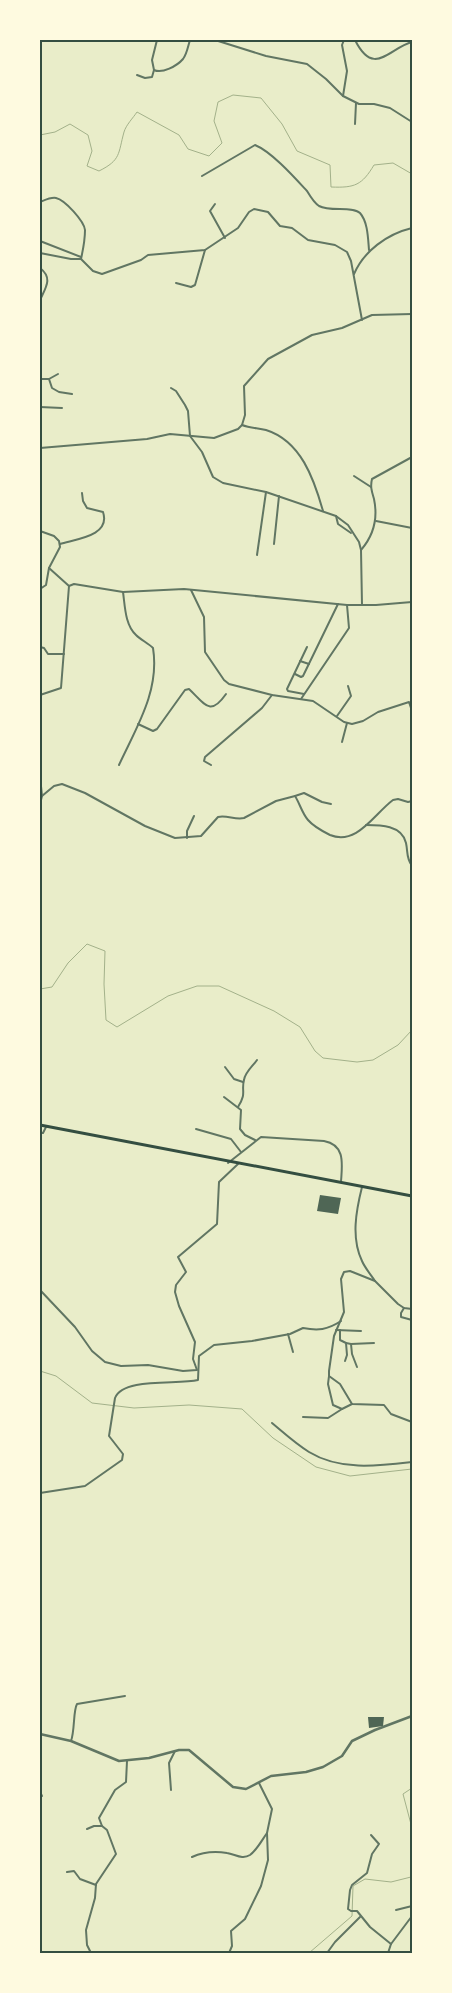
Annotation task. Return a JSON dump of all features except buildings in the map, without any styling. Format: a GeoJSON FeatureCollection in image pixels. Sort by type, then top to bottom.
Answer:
{"type":"FeatureCollection","features":[{"type":"Feature","properties":{"kind":"highway"},"geometry":{"type":"LineString","coordinates":[[40,1125],[341,1184],[412,1196]]}},
{"type":"Feature","properties":{"kind":"street"},"geometry":{"type":"LineString","coordinates":[[137,75],[152,77],[154,70],[152,60],[157,40]]}},
{"type":"Feature","properties":{"kind":"street"},"geometry":{"type":"LineString","coordinates":[[154,70],[163,72],[181,61],[190,40]]}},
{"type":"Feature","properties":{"kind":"street"},"geometry":{"type":"LineString","coordinates":[[215,40],[266,56],[310,65],[343,96],[364,106],[374,104],[390,108],[412,122]]}},
{"type":"Feature","properties":{"kind":"street"},"geometry":{"type":"LineString","coordinates":[[343,96],[347,70],[342,45],[344,40]]}},
{"type":"Feature","properties":{"kind":"street"},"geometry":{"type":"LineString","coordinates":[[355,40],[364,53],[377,59],[383,58],[399,46],[412,42]]}},
{"type":"Feature","properties":{"kind":"street"},"geometry":{"type":"LineString","coordinates":[[355,124],[356,103]]}},
{"type":"Feature","properties":{"kind":"street"},"geometry":{"type":"LineString","coordinates":[[202,176],[255,145],[258,146],[306,190],[317,205],[337,210],[353,210],[360,213],[366,228],[369,250]]}},
{"type":"Feature","properties":{"kind":"street"},"geometry":{"type":"LineString","coordinates":[[40,202],[57,198],[77,215],[85,230],[81,258]]}},
{"type":"Feature","properties":{"kind":"street"},"geometry":{"type":"LineString","coordinates":[[215,204],[210,211],[225,238]]}},
{"type":"Feature","properties":{"kind":"street"},"geometry":{"type":"LineString","coordinates":[[40,241],[81,258],[93,271],[102,274],[141,260],[148,255],[205,250],[238,228],[249,212],[261,209],[270,213],[280,226],[292,228],[306,240],[330,244],[346,250],[350,257],[362,320]]}},
{"type":"Feature","properties":{"kind":"street"},"geometry":{"type":"LineString","coordinates":[[353,276],[360,261],[369,250],[392,236],[412,228]]}},
{"type":"Feature","properties":{"kind":"street"},"geometry":{"type":"LineString","coordinates":[[176,283],[190,288],[195,286],[205,250]]}},
{"type":"Feature","properties":{"kind":"street"},"geometry":{"type":"LineString","coordinates":[[40,253],[71,259],[81,258]]}},
{"type":"Feature","properties":{"kind":"street"},"geometry":{"type":"LineString","coordinates":[[40,268],[47,274],[48,280],[40,300]]}},
{"type":"Feature","properties":{"kind":"street"},"geometry":{"type":"LineString","coordinates":[[40,448],[147,439],[170,434],[214,438],[238,430],[242,425],[245,415],[244,386],[268,358],[312,335],[342,328],[376,314],[412,314]]}},
{"type":"Feature","properties":{"kind":"street"},"geometry":{"type":"LineString","coordinates":[[40,379],[49,379],[58,374]]}},
{"type":"Feature","properties":{"kind":"street"},"geometry":{"type":"LineString","coordinates":[[49,379],[52,388],[59,392],[72,394]]}},
{"type":"Feature","properties":{"kind":"street"},"geometry":{"type":"LineString","coordinates":[[172,388],[176,391],[188,411],[190,436],[202,452],[213,478],[266,492],[323,511],[336,516],[347,524],[359,542],[361,550],[362,605]]}},
{"type":"Feature","properties":{"kind":"street"},"geometry":{"type":"LineString","coordinates":[[40,407],[62,408]]}},
{"type":"Feature","properties":{"kind":"street"},"geometry":{"type":"LineString","coordinates":[[242,425],[268,431],[295,449],[308,468],[323,511]]}},
{"type":"Feature","properties":{"kind":"street"},"geometry":{"type":"LineString","coordinates":[[361,550],[370,539],[376,521],[376,510],[371,487],[374,477],[412,456]]}},
{"type":"Feature","properties":{"kind":"street"},"geometry":{"type":"LineString","coordinates":[[354,476],[371,487]]}},
{"type":"Feature","properties":{"kind":"street"},"geometry":{"type":"LineString","coordinates":[[257,555],[266,492]]}},
{"type":"Feature","properties":{"kind":"street"},"geometry":{"type":"LineString","coordinates":[[40,588],[46,585],[49,568],[60,544],[97,533],[102,528],[104,513],[102,510],[87,508],[83,501],[82,493]]}},
{"type":"Feature","properties":{"kind":"street"},"geometry":{"type":"LineString","coordinates":[[274,544],[279,496]]}},
{"type":"Feature","properties":{"kind":"street"},"geometry":{"type":"LineString","coordinates":[[336,516],[339,526],[353,534]]}},
{"type":"Feature","properties":{"kind":"street"},"geometry":{"type":"LineString","coordinates":[[376,521],[412,528]]}},
{"type":"Feature","properties":{"kind":"street"},"geometry":{"type":"LineString","coordinates":[[40,531],[57,538],[60,544]]}},
{"type":"Feature","properties":{"kind":"street"},"geometry":{"type":"LineString","coordinates":[[49,568],[69,586]]}},
{"type":"Feature","properties":{"kind":"street"},"geometry":{"type":"LineString","coordinates":[[69,586],[74,584],[123,592],[191,589],[347,605],[412,602]]}},
{"type":"Feature","properties":{"kind":"street"},"geometry":{"type":"LineString","coordinates":[[40,695],[61,688],[69,586]]}},
{"type":"Feature","properties":{"kind":"street"},"geometry":{"type":"LineString","coordinates":[[191,589],[204,618],[204,650],[224,680],[240,688],[315,702],[347,723],[359,722],[378,712],[410,702],[412,711]]}},
{"type":"Feature","properties":{"kind":"street"},"geometry":{"type":"LineString","coordinates":[[118,765],[150,696],[154,650],[137,636],[130,626],[123,592]]}},
{"type":"Feature","properties":{"kind":"street"},"geometry":{"type":"LineString","coordinates":[[295,674],[302,677],[338,604]]}},
{"type":"Feature","properties":{"kind":"street"},"geometry":{"type":"LineString","coordinates":[[301,699],[349,628],[347,605]]}},
{"type":"Feature","properties":{"kind":"street"},"geometry":{"type":"LineString","coordinates":[[40,647],[44,648],[48,654],[64,654]]}},
{"type":"Feature","properties":{"kind":"street"},"geometry":{"type":"LineString","coordinates":[[304,694],[287,690],[308,647]]}},
{"type":"Feature","properties":{"kind":"street"},"geometry":{"type":"LineString","coordinates":[[300,661],[309,664]]}},
{"type":"Feature","properties":{"kind":"street"},"geometry":{"type":"LineString","coordinates":[[337,717],[351,696],[348,686]]}},
{"type":"Feature","properties":{"kind":"street"},"geometry":{"type":"LineString","coordinates":[[138,724],[149,730],[155,730],[185,690],[188,690],[211,708],[216,706],[226,694]]}},
{"type":"Feature","properties":{"kind":"street"},"geometry":{"type":"LineString","coordinates":[[211,765],[204,761],[205,757],[262,708],[272,695]]}},
{"type":"Feature","properties":{"kind":"street"},"geometry":{"type":"LineString","coordinates":[[342,742],[347,723]]}},
{"type":"Feature","properties":{"kind":"street"},"geometry":{"type":"LineString","coordinates":[[40,776],[42,796],[40,804]]}},
{"type":"Feature","properties":{"kind":"street"},"geometry":{"type":"LineString","coordinates":[[42,796],[54,786],[62,784],[86,793],[145,826],[171,837],[199,837],[204,834],[218,817],[244,818],[276,801],[304,793],[322,802],[331,804]]}},
{"type":"Feature","properties":{"kind":"street"},"geometry":{"type":"LineString","coordinates":[[295,796],[308,820],[318,829],[340,838],[347,838],[357,833],[393,800],[412,801]]}},
{"type":"Feature","properties":{"kind":"street"},"geometry":{"type":"LineString","coordinates":[[187,837],[194,816]]}},
{"type":"Feature","properties":{"kind":"street"},"geometry":{"type":"LineString","coordinates":[[366,825],[387,826],[398,831],[404,840],[407,858],[412,866]]}},
{"type":"Feature","properties":{"kind":"street"},"geometry":{"type":"LineString","coordinates":[[238,1106],[244,1095],[243,1082],[246,1074],[257,1060]]}},
{"type":"Feature","properties":{"kind":"street"},"geometry":{"type":"LineString","coordinates":[[225,1067],[234,1079],[243,1082]]}},
{"type":"Feature","properties":{"kind":"street"},"geometry":{"type":"LineString","coordinates":[[224,1097],[241,1110],[240,1129],[245,1135],[255,1140]]}},
{"type":"Feature","properties":{"kind":"street"},"geometry":{"type":"LineString","coordinates":[[40,1134],[44,1133],[46,1127]]}},
{"type":"Feature","properties":{"kind":"street"},"geometry":{"type":"LineString","coordinates":[[196,1129],[231,1139],[240,1152]]}},
{"type":"Feature","properties":{"kind":"street"},"geometry":{"type":"LineString","coordinates":[[228,1162],[255,1140],[264,1136],[324,1141],[333,1144],[340,1150],[342,1159],[341,1184]]}},
{"type":"Feature","properties":{"kind":"street"},"geometry":{"type":"LineString","coordinates":[[198,1369],[193,1358],[195,1342],[175,1292],[176,1285],[186,1272],[178,1257],[217,1224],[220,1180],[238,1164]]}},
{"type":"Feature","properties":{"kind":"street"},"geometry":{"type":"LineString","coordinates":[[362,1187],[356,1214],[356,1237],[361,1260],[375,1282],[404,1308],[412,1309]]}},
{"type":"Feature","properties":{"kind":"street"},"geometry":{"type":"LineString","coordinates":[[352,1404],[340,1384],[330,1376],[328,1371],[333,1340],[341,1321],[344,1306],[342,1274],[349,1271],[375,1282]]}},
{"type":"Feature","properties":{"kind":"street"},"geometry":{"type":"LineString","coordinates":[[40,1290],[75,1327],[95,1355],[105,1362],[121,1366],[148,1365],[183,1371],[198,1369]]}},
{"type":"Feature","properties":{"kind":"street"},"geometry":{"type":"LineString","coordinates":[[404,1308],[400,1313],[401,1317],[412,1320]]}},
{"type":"Feature","properties":{"kind":"street"},"geometry":{"type":"LineString","coordinates":[[40,1493],[88,1485],[121,1461],[123,1454],[109,1436],[115,1398],[117,1393],[125,1387],[140,1384],[184,1383],[198,1380],[199,1356],[214,1345],[252,1341],[288,1334],[302,1328],[322,1330],[341,1321]]}},
{"type":"Feature","properties":{"kind":"street"},"geometry":{"type":"LineString","coordinates":[[336,1330],[361,1331]]}},
{"type":"Feature","properties":{"kind":"street"},"geometry":{"type":"LineString","coordinates":[[340,1330],[340,1340],[346,1344],[374,1343]]}},
{"type":"Feature","properties":{"kind":"street"},"geometry":{"type":"LineString","coordinates":[[288,1334],[293,1352]]}},
{"type":"Feature","properties":{"kind":"street"},"geometry":{"type":"LineString","coordinates":[[345,1361],[347,1355],[346,1344]]}},
{"type":"Feature","properties":{"kind":"street"},"geometry":{"type":"LineString","coordinates":[[352,1344],[352,1353],[357,1367]]}},
{"type":"Feature","properties":{"kind":"street"},"geometry":{"type":"LineString","coordinates":[[330,1376],[328,1384],[332,1403],[337,1408],[342,1409]]}},
{"type":"Feature","properties":{"kind":"street"},"geometry":{"type":"LineString","coordinates":[[303,1417],[328,1418],[352,1404],[382,1404],[386,1406],[391,1414],[412,1422]]}},
{"type":"Feature","properties":{"kind":"street"},"geometry":{"type":"LineString","coordinates":[[272,1423],[305,1450],[329,1462],[358,1466],[378,1466],[412,1462]]}},
{"type":"Feature","properties":{"kind":"street"},"geometry":{"type":"LineString","coordinates":[[72,1741],[75,1728],[75,1710],[78,1704],[126,1696]]}},
{"type":"Feature","properties":{"kind":"street"},"geometry":{"type":"LineString","coordinates":[[40,1734],[72,1741],[113,1760],[127,1761],[185,1750],[192,1752],[236,1788],[244,1789],[272,1776],[323,1768],[342,1756],[352,1742],[412,1716]]}},
{"type":"Feature","properties":{"kind":"street"},"geometry":{"type":"LineString","coordinates":[[171,1790],[169,1763],[175,1751]]}},
{"type":"Feature","properties":{"kind":"street"},"geometry":{"type":"LineString","coordinates":[[91,1953],[86,1930],[96,1898],[96,1886],[116,1854],[107,1830],[99,1820],[116,1790],[126,1780],[127,1761]]}},
{"type":"Feature","properties":{"kind":"street"},"geometry":{"type":"LineString","coordinates":[[229,1953],[232,1946],[231,1931],[245,1919],[261,1886],[268,1860],[267,1833],[272,1808],[258,1783]]}},
{"type":"Feature","properties":{"kind":"street"},"geometry":{"type":"LineString","coordinates":[[40,1792],[42,1796]]}},
{"type":"Feature","properties":{"kind":"street"},"geometry":{"type":"LineString","coordinates":[[87,1829],[94,1826],[102,1826]]}},
{"type":"Feature","properties":{"kind":"street"},"geometry":{"type":"LineString","coordinates":[[192,1857],[201,1853],[213,1852],[229,1853],[240,1857],[246,1856],[254,1851],[267,1833]]}},
{"type":"Feature","properties":{"kind":"street"},"geometry":{"type":"LineString","coordinates":[[371,1835],[379,1844],[372,1854],[367,1873],[352,1885],[348,1907],[351,1911],[356,1911],[360,1917],[391,1944]]}},
{"type":"Feature","properties":{"kind":"street"},"geometry":{"type":"LineString","coordinates":[[67,1872],[74,1871],[80,1880],[96,1886]]}},
{"type":"Feature","properties":{"kind":"street"},"geometry":{"type":"LineString","coordinates":[[396,1910],[412,1906]]}},
{"type":"Feature","properties":{"kind":"street"},"geometry":{"type":"LineString","coordinates":[[388,1953],[391,1944],[412,1916]]}},
{"type":"Feature","properties":{"kind":"street"},"geometry":{"type":"LineString","coordinates":[[328,1953],[332,1945],[360,1917]]}},
{"type":"Feature","properties":{"kind":"waterway"},"geometry":{"type":"LineString","coordinates":[[40,135],[55,132],[70,124],[88,135],[92,151],[87,166],[99,171],[118,156],[125,129],[137,112],[179,135],[188,149],[209,156],[222,143],[214,121],[218,102],[233,95],[261,98],[282,124],[297,151],[330,165],[331,187],[346,187],[357,184],[366,177],[374,165],[393,163],[412,174]]}},
{"type":"Feature","properties":{"kind":"waterway"},"geometry":{"type":"LineString","coordinates":[[40,989],[52,987],[68,963],[87,944],[105,951],[106,1020],[117,1027],[168,996],[197,986],[219,986],[274,1011],[300,1027],[315,1051],[323,1058],[357,1062],[373,1060],[398,1045],[412,1030]]}},
{"type":"Feature","properties":{"kind":"waterway"},"geometry":{"type":"LineString","coordinates":[[40,1371],[56,1376],[92,1403],[134,1408],[189,1405],[242,1409],[273,1438],[316,1467],[350,1476],[412,1469]]}},
{"type":"Feature","properties":{"kind":"waterway"},"geometry":{"type":"LineString","coordinates":[[412,1788],[403,1794],[412,1828]]}},
{"type":"Feature","properties":{"kind":"waterway"},"geometry":{"type":"LineString","coordinates":[[309,1953],[352,1916],[353,1886],[365,1879],[391,1882],[411,1877],[412,1875]]}}]}
